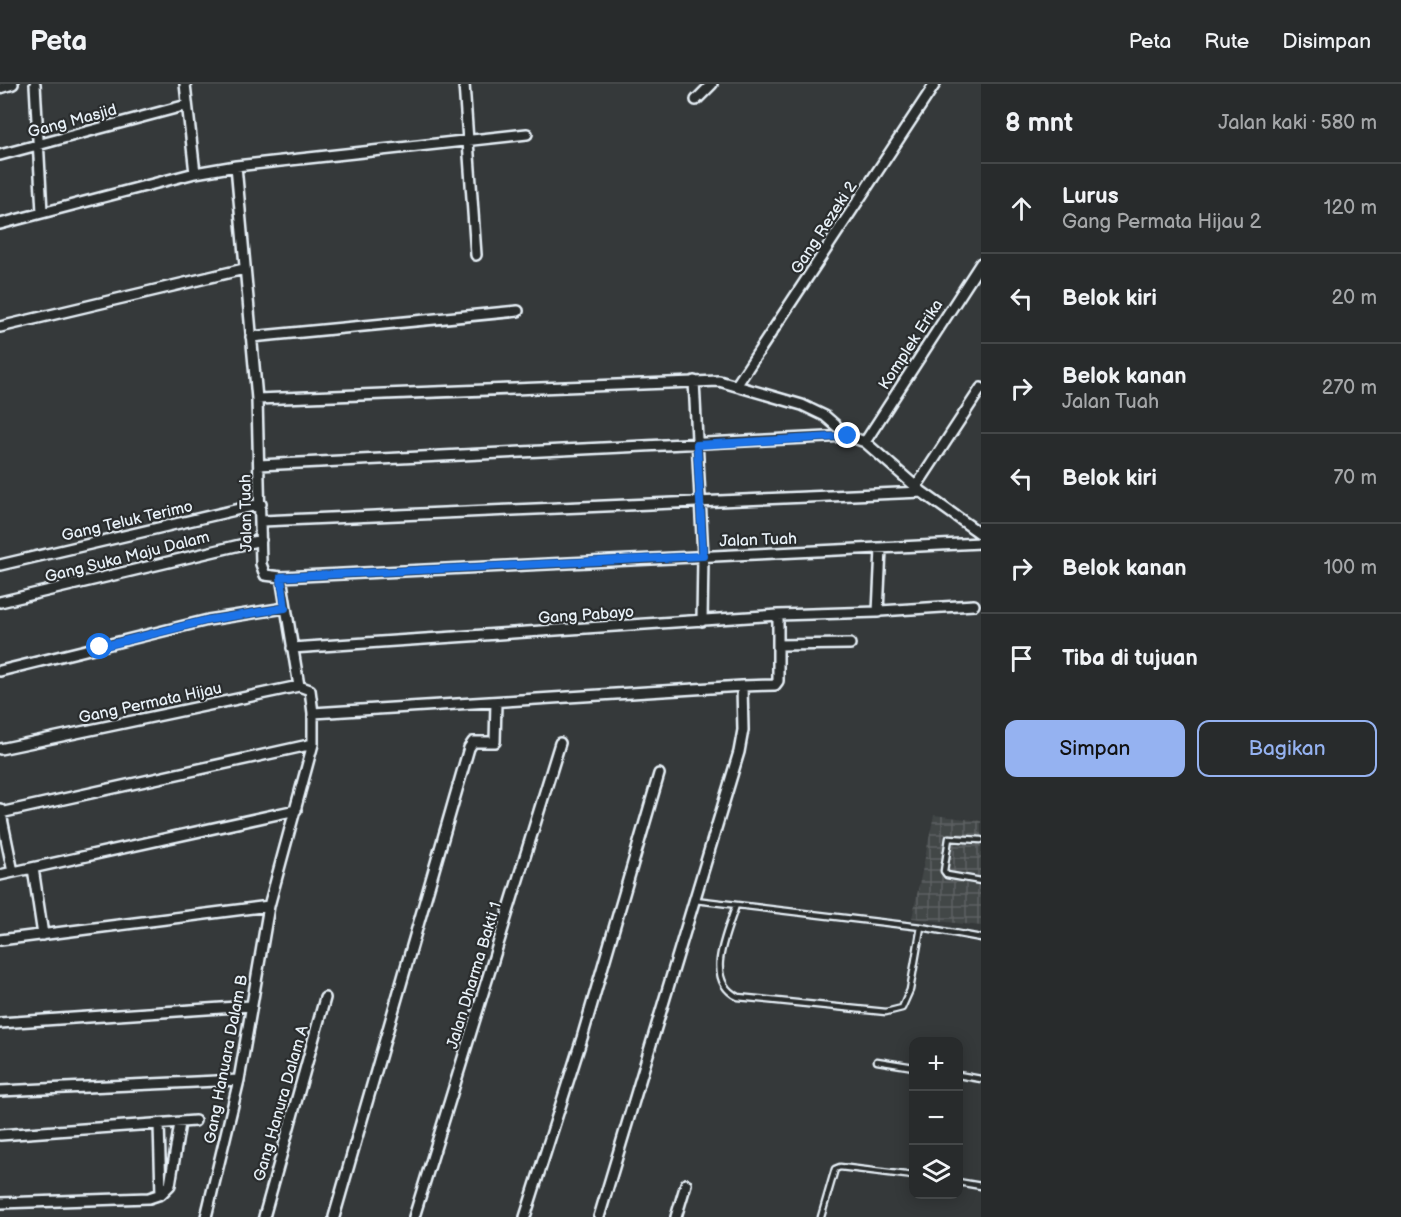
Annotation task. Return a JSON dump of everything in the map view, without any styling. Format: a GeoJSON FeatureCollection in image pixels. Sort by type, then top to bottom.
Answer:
{"type":"FeatureCollection","features":[{"type":"Feature","properties":{"kind":"street"},"geometry":{"type":"LineString","coordinates":[[0,87],[13,84]]}},
{"type":"Feature","properties":{"kind":"street"},"geometry":{"type":"LineString","coordinates":[[34,84],[36,145],[42,212]]}},
{"type":"Feature","properties":{"kind":"street"},"geometry":{"type":"LineString","coordinates":[[184,84],[195,173]]}},
{"type":"Feature","properties":{"kind":"street"},"geometry":{"type":"LineString","coordinates":[[464,84],[476,255]]}},
{"type":"Feature","properties":{"kind":"street"},"geometry":{"type":"LineString","coordinates":[[696,100],[712,84]]}},
{"type":"Feature","properties":{"kind":"street","name":"Gang Rezeki 2"},"geometry":{"type":"LineString","coordinates":[[735,386],[935,84]]}},
{"type":"Feature","properties":{"kind":"street","name":"Gang Masjid"},"geometry":{"type":"LineString","coordinates":[[0,155],[187,105]]}},
{"type":"Feature","properties":{"kind":"street"},"geometry":{"type":"LineString","coordinates":[[0,224],[195,173],[236,165],[527,134]]}},
{"type":"Feature","properties":{"kind":"street","name":"Jalan Tuah"},"geometry":{"type":"LineString","coordinates":[[236,165],[257,399],[262,572],[269,576],[981,543]]}},
{"type":"Feature","properties":{"kind":"street","name":"Komplek Erika"},"geometry":{"type":"LineString","coordinates":[[865,442],[981,263]]}},
{"type":"Feature","properties":{"kind":"street"},"geometry":{"type":"LineString","coordinates":[[0,327],[244,269]]}},
{"type":"Feature","properties":{"kind":"street"},"geometry":{"type":"LineString","coordinates":[[251,337],[518,311]]}},
{"type":"Feature","properties":{"kind":"street"},"geometry":{"type":"LineString","coordinates":[[257,399],[477,392],[710,380],[802,405],[825,416],[848,436],[865,442],[919,490],[981,534]]}},
{"type":"Feature","properties":{"kind":"street"},"geometry":{"type":"LineString","coordinates":[[694,381],[703,556],[702,621]]}},
{"type":"Feature","properties":{"kind":"street"},"geometry":{"type":"LineString","coordinates":[[919,490],[981,388]]}},
{"type":"Feature","properties":{"kind":"street"},"geometry":{"type":"LineString","coordinates":[[259,465],[848,436]]}},
{"type":"Feature","properties":{"kind":"street"},"geometry":{"type":"LineString","coordinates":[[262,520],[919,490]]}},
{"type":"Feature","properties":{"kind":"street","name":"Gang Teluk Terimo"},"geometry":{"type":"LineString","coordinates":[[0,566],[261,504]]}},
{"type":"Feature","properties":{"kind":"street","name":"Gang Suka Maju Dalam"},"geometry":{"type":"LineString","coordinates":[[0,602],[261,540]]}},
{"type":"Feature","properties":{"kind":"street"},"geometry":{"type":"LineString","coordinates":[[880,610],[881,549]]}},
{"type":"Feature","properties":{"kind":"street","name":"Gang Hanuara Dalam B"},"geometry":{"type":"LineString","coordinates":[[206,1217],[239,1080],[269,906],[313,744],[311,695],[303,687],[292,648],[281,577]]}},
{"type":"Feature","properties":{"kind":"street","name":"Gang Pabayo"},"geometry":{"type":"LineString","coordinates":[[292,648],[778,615],[974,605]]}},
{"type":"Feature","properties":{"kind":"street"},"geometry":{"type":"LineString","coordinates":[[0,671],[208,620],[285,608]]}},
{"type":"Feature","properties":{"kind":"street"},"geometry":{"type":"LineString","coordinates":[[313,713],[777,683],[778,615]]}},
{"type":"Feature","properties":{"kind":"street"},"geometry":{"type":"LineString","coordinates":[[778,645],[850,644]]}},
{"type":"Feature","properties":{"kind":"street"},"geometry":{"type":"LineString","coordinates":[[599,1217],[742,741],[742,686]]}},
{"type":"Feature","properties":{"kind":"street","name":"Gang Permata Hijau"},"geometry":{"type":"LineString","coordinates":[[0,749],[303,687]]}},
{"type":"Feature","properties":{"kind":"street"},"geometry":{"type":"LineString","coordinates":[[334,1217],[469,748],[473,742],[495,742],[496,702]]}},
{"type":"Feature","properties":{"kind":"street","name":"Jalan Dharma Bakti 1"},"geometry":{"type":"LineString","coordinates":[[414,1217],[560,742]]}},
{"type":"Feature","properties":{"kind":"street"},"geometry":{"type":"LineString","coordinates":[[13,872],[0,811],[313,744]]}},
{"type":"Feature","properties":{"kind":"street"},"geometry":{"type":"LineString","coordinates":[[525,1217],[585,1028],[659,774]]}},
{"type":"Feature","properties":{"kind":"street"},"geometry":{"type":"LineString","coordinates":[[0,875],[296,810]]}},
{"type":"Feature","properties":{"kind":"street"},"geometry":{"type":"LineString","coordinates":[[33,868],[43,934]]}},
{"type":"Feature","properties":{"kind":"street"},"geometry":{"type":"LineString","coordinates":[[0,940],[269,906]]}},
{"type":"Feature","properties":{"kind":"street","name":"Gang Hanura Dalam A"},"geometry":{"type":"LineString","coordinates":[[264,1217],[325,998]]}},
{"type":"Feature","properties":{"kind":"street"},"geometry":{"type":"LineString","coordinates":[[0,1023],[251,1006]]}},
{"type":"Feature","properties":{"kind":"street"},"geometry":{"type":"LineString","coordinates":[[0,1091],[239,1080]]}},
{"type":"Feature","properties":{"kind":"street"},"geometry":{"type":"LineString","coordinates":[[0,1135],[195,1121]]}},
{"type":"Feature","properties":{"kind":"street"},"geometry":{"type":"LineString","coordinates":[[0,1203],[149,1198],[161,1194],[170,1185],[180,1123]]}},
{"type":"Feature","properties":{"kind":"street"},"geometry":{"type":"LineString","coordinates":[[159,1124],[161,1194]]}},
{"type":"Feature","properties":{"kind":"street"},"geometry":{"type":"LineString","coordinates":[[676,1217],[686,1184]]}},
{"type":"Feature","properties":{"kind":"lane"},"geometry":{"type":"LineString","coordinates":[[981,840],[949,838],[944,872],[948,875],[981,881]]}},
{"type":"Feature","properties":{"kind":"lane"},"geometry":{"type":"LineString","coordinates":[[695,900],[921,927],[981,938]]}},
{"type":"Feature","properties":{"kind":"lane"},"geometry":{"type":"LineString","coordinates":[[736,905],[718,965],[722,984],[727,992],[738,997],[886,1012],[902,1008],[910,990],[921,927]]}},
{"type":"Feature","properties":{"kind":"lane"},"geometry":{"type":"LineString","coordinates":[[877,1061],[909,1066]]}},
{"type":"Feature","properties":{"kind":"lane"},"geometry":{"type":"LineString","coordinates":[[963,1076],[981,1079]]}},
{"type":"Feature","properties":{"kind":"lane"},"geometry":{"type":"LineString","coordinates":[[821,1217],[835,1169],[840,1167],[909,1175]]}},
{"type":"Feature","properties":{"kind":"lane"},"geometry":{"type":"LineString","coordinates":[[963,1183],[981,1186]]}},
{"type":"Feature","properties":{"kind":"shaded area"},"geometry":{"type":"Polygon","coordinates":[[[934,815],[981,821],[981,926],[912,918],[934,815]]]}},
{"type":"Feature","properties":{"kind":"route"},"geometry":{"type":"LineString","coordinates":[[100,647],[208,620],[285,608],[281,577],[703,556],[697,445],[848,436]]}}]}
